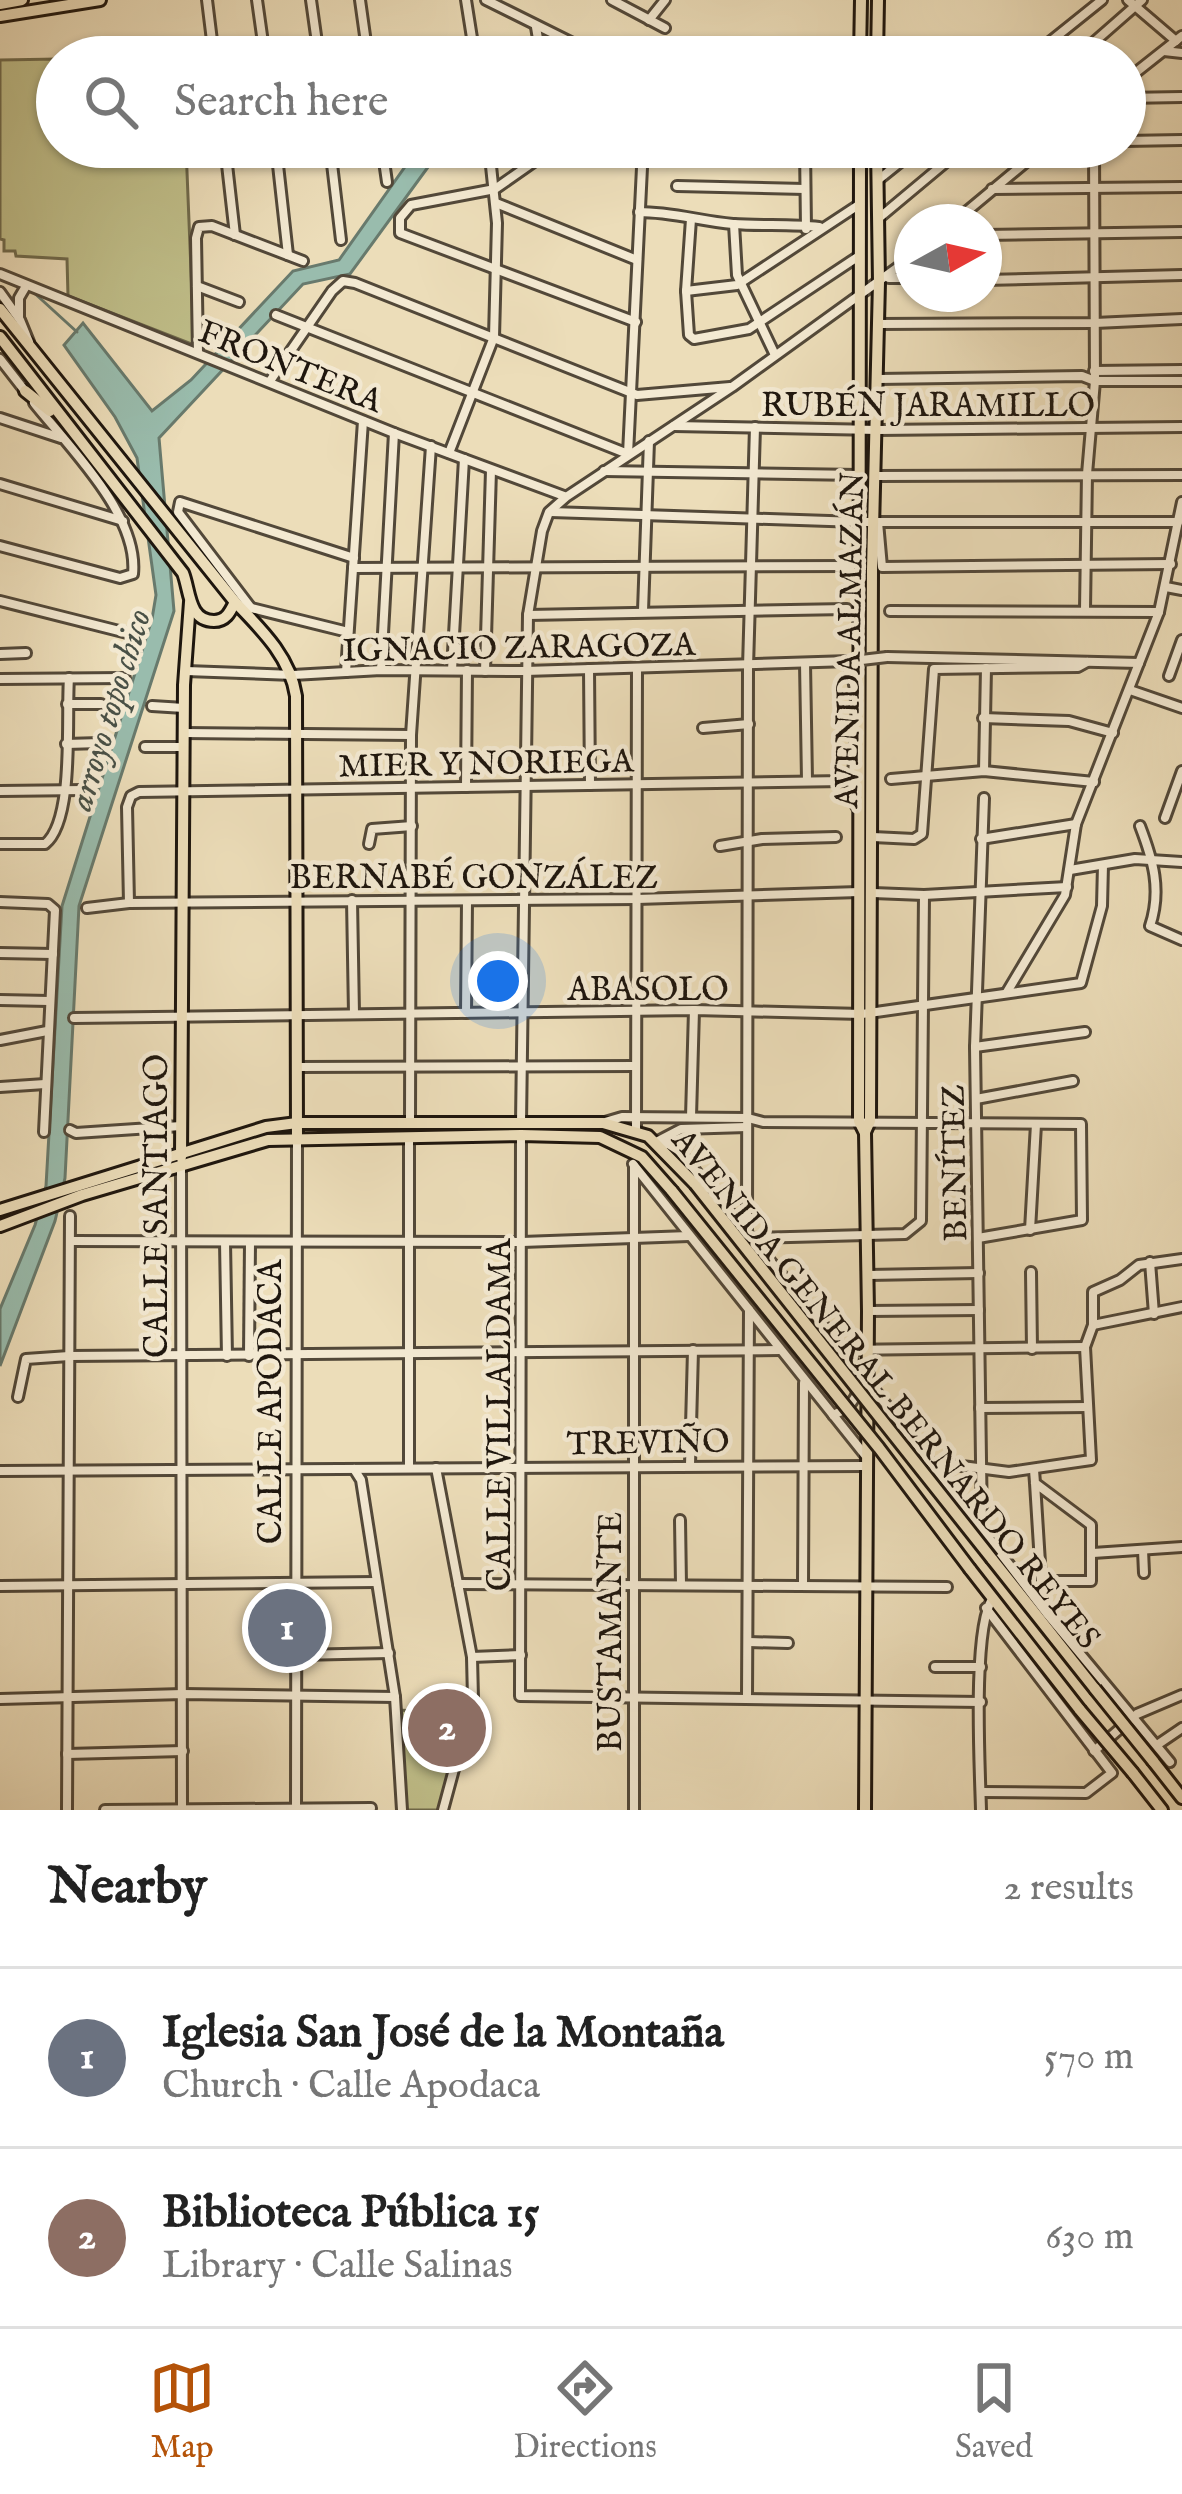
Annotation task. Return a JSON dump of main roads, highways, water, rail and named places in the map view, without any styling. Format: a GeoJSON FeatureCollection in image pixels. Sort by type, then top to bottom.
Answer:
{"type":"FeatureCollection","features":[{"type":"Feature","properties":{"kind":"main road"},"geometry":{"type":"LineString","coordinates":[[0,4],[22,0]]}},
{"type":"Feature","properties":{"kind":"main road"},"geometry":{"type":"LineString","coordinates":[[0,16],[100,0]]}},
{"type":"Feature","properties":{"kind":"main road"},"geometry":{"type":"LineString","coordinates":[[860,36],[861,0]]}},
{"type":"Feature","properties":{"kind":"main road"},"geometry":{"type":"LineString","coordinates":[[878,0],[878,36]]}},
{"type":"Feature","properties":{"kind":"main road","name":"AVENIDA ALMAZÁN"},"geometry":{"type":"LineString","coordinates":[[860,168],[861,823],[867,893],[865,1810]]}},
{"type":"Feature","properties":{"kind":"main road","name":"AVENIDA ALMAZÁN"},"geometry":{"type":"LineString","coordinates":[[867,893],[873,837],[872,570],[883,280],[877,168]]}},
{"type":"Feature","properties":{"kind":"main road"},"geometry":{"type":"LineString","coordinates":[[0,309],[235,602],[249,611],[293,675],[297,1138]]}},
{"type":"Feature","properties":{"kind":"main road"},"geometry":{"type":"LineString","coordinates":[[0,338],[177,565],[186,579],[190,602],[201,617],[214,621],[226,617],[235,602]]}},
{"type":"Feature","properties":{"kind":"main road"},"geometry":{"type":"LineString","coordinates":[[25,391],[64,420]]}},
{"type":"Feature","properties":{"kind":"main road","name":"CALLE SANTIAGO"},"geometry":{"type":"LineString","coordinates":[[181,1158],[184,707],[190,602]]}},
{"type":"Feature","properties":{"kind":"main road","name":"AVENIDA GENERAL BERNARDO REYES"},"geometry":{"type":"LineString","coordinates":[[0,1226],[233,1134],[297,1123],[410,1130]]}},
{"type":"Feature","properties":{"kind":"main road","name":"AVENIDA GENERAL BERNARDO REYES"},"geometry":{"type":"LineString","coordinates":[[0,1210],[181,1158],[249,1144],[410,1130],[636,1123],[695,1184],[992,1559],[1045,1618],[1061,1645],[1182,1798]]}},
{"type":"Feature","properties":{"kind":"main road","name":"AVENIDA GENERAL BERNARDO REYES"},"geometry":{"type":"LineString","coordinates":[[521,1129],[626,1146],[641,1157],[879,1448],[970,1569],[989,1603],[1162,1810]]}},
{"type":"Feature","properties":{"kind":"main road"},"geometry":{"type":"LineString","coordinates":[[1041,1662],[1055,1660],[1061,1645]]}},
{"type":"Feature","properties":{"kind":"waterway"},"geometry":{"type":"LineString","coordinates":[[31,290],[77,332]]}},
{"type":"Feature","properties":{"kind":"place","name":"Iglesia San José de la Montaña"},"geometry":{"type":"Point","coordinates":[287,1628]}},
{"type":"Feature","properties":{"kind":"place","name":"Biblioteca Pública 15"},"geometry":{"type":"Point","coordinates":[447,1728]}},
{"type":"Feature","properties":{"kind":"water label","name":"arroyo topo chico"},"geometry":{"type":"Point","coordinates":[108,709]}}]}
